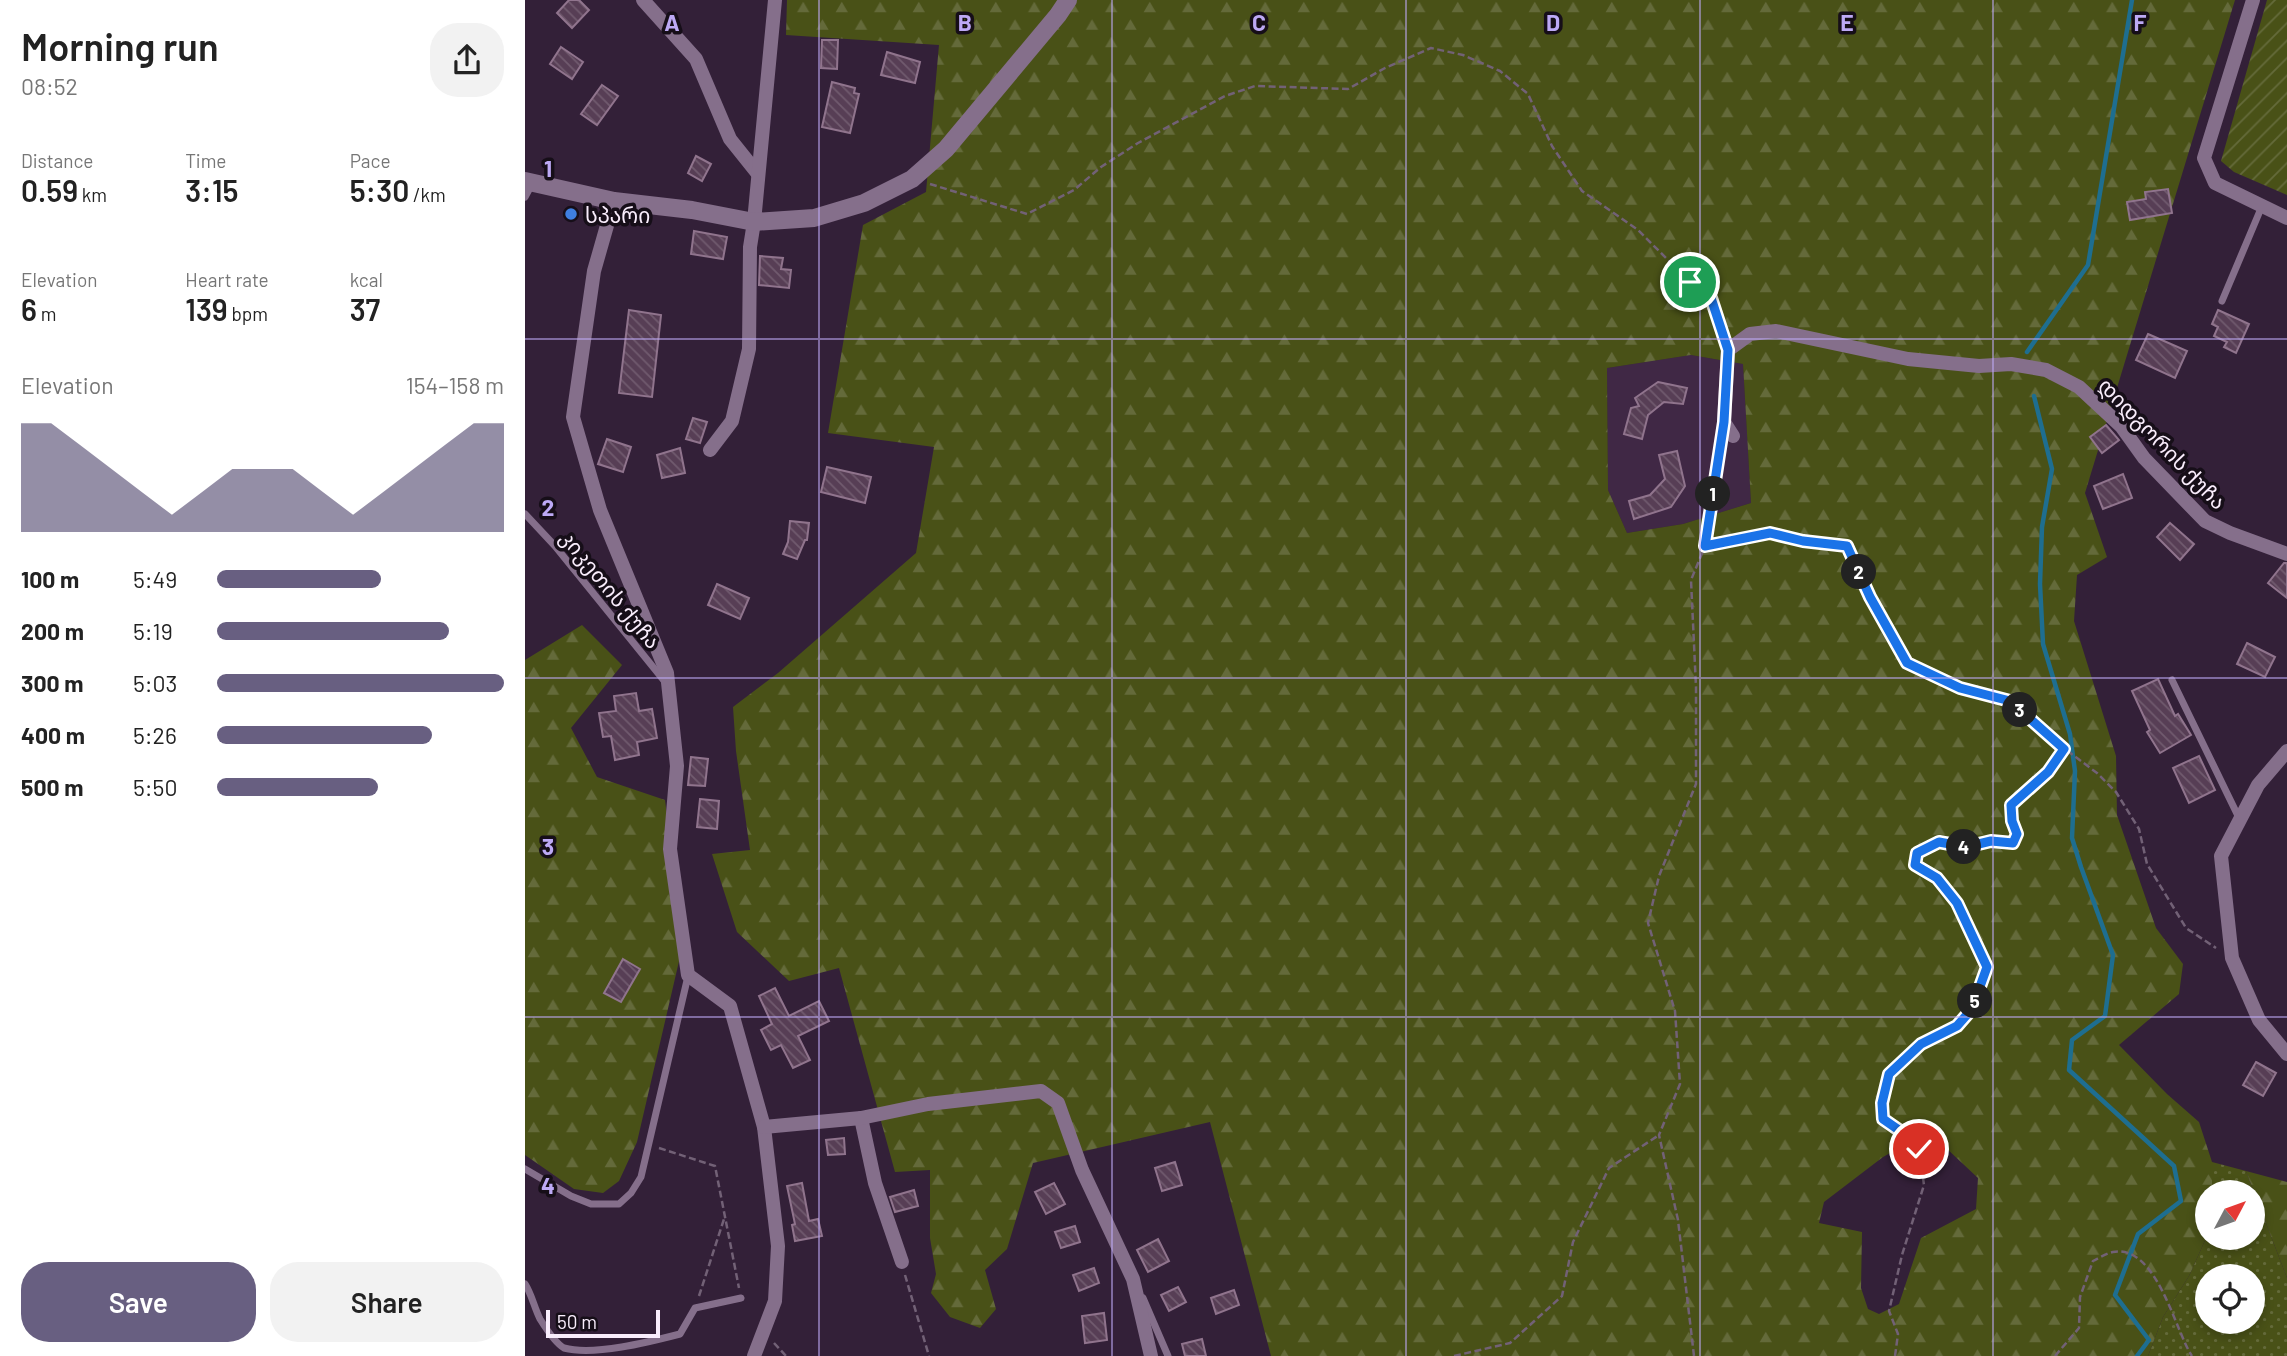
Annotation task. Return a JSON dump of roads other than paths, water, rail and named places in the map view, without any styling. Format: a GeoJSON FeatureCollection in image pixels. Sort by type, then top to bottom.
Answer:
{"type":"FeatureCollection","features":[{"type":"Feature","properties":{"kind":"street"},"geometry":{"type":"LineString","coordinates":[[643,0],[697,59],[730,139],[758,174]]}},
{"type":"Feature","properties":{"kind":"street"},"geometry":{"type":"LineString","coordinates":[[710,450],[732,421],[748,349],[750,247],[775,0]]}},
{"type":"Feature","properties":{"kind":"street"},"geometry":{"type":"LineString","coordinates":[[527,184],[614,201],[692,210],[754,222],[814,218],[864,203],[912,179],[946,149],[1068,0]]}},
{"type":"Feature","properties":{"kind":"street"},"geometry":{"type":"LineString","coordinates":[[2253,0],[2204,158],[2215,183],[2287,218]]}},
{"type":"Feature","properties":{"kind":"street"},"geometry":{"type":"LineString","coordinates":[[614,201],[594,271],[573,418],[600,510],[667,673],[677,766],[670,849],[688,975],[730,1006],[764,1127],[778,1246],[775,1301],[754,1356]]}},
{"type":"Feature","properties":{"kind":"street","name":"დიდგორის ქუჩა"},"geometry":{"type":"LineString","coordinates":[[1733,436],[1724,422],[1728,350],[1750,334],[1776,331],[1908,359],[1979,366],[2011,364],[2046,369],[2079,387],[2121,426],[2144,457],[2205,521],[2229,533],[2287,554]]}},
{"type":"Feature","properties":{"kind":"street"},"geometry":{"type":"LineString","coordinates":[[2287,751],[2258,785],[2221,856],[2232,958],[2259,1020],[2287,1054]]}},
{"type":"Feature","properties":{"kind":"street"},"geometry":{"type":"LineString","coordinates":[[764,1127],[861,1118],[928,1104],[1041,1091],[1058,1102],[1082,1170],[1133,1279],[1151,1356]]}},
{"type":"Feature","properties":{"kind":"street"},"geometry":{"type":"LineString","coordinates":[[861,1118],[875,1184],[902,1262]]}},
{"type":"Feature","properties":{"kind":"lane"},"geometry":{"type":"LineString","coordinates":[[2222,301],[2262,206]]}},
{"type":"Feature","properties":{"kind":"lane","name":"კიკეთის ქუჩა"},"geometry":{"type":"LineString","coordinates":[[526,514],[555,545],[669,687]]}},
{"type":"Feature","properties":{"kind":"lane"},"geometry":{"type":"LineString","coordinates":[[2172,680],[2240,820]]}},
{"type":"Feature","properties":{"kind":"lane"},"geometry":{"type":"LineString","coordinates":[[525,1169],[571,1196],[591,1203],[619,1204],[631,1193],[641,1177],[688,975]]}},
{"type":"Feature","properties":{"kind":"lane"},"geometry":{"type":"LineString","coordinates":[[1133,1279],[1168,1356]]}},
{"type":"Feature","properties":{"kind":"lane"},"geometry":{"type":"LineString","coordinates":[[525,1284],[533,1296],[539,1317],[563,1347],[586,1353],[612,1351],[680,1334],[695,1308],[741,1298]]}},
{"type":"Feature","properties":{"kind":"waterway"},"geometry":{"type":"LineString","coordinates":[[2027,352],[2088,265],[2132,0]]}},
{"type":"Feature","properties":{"kind":"waterway"},"geometry":{"type":"LineString","coordinates":[[2034,396],[2052,469],[2042,527],[2040,584],[2043,644],[2070,734],[2075,771],[2072,838],[2113,955],[2105,1016],[2072,1040],[2069,1070],[2174,1166],[2181,1201],[2138,1234],[2115,1295],[2149,1340],[2137,1356]]}},
{"type":"Feature","properties":{"kind":"place","name":"სპარი"},"geometry":{"type":"Point","coordinates":[571,214]}}]}
